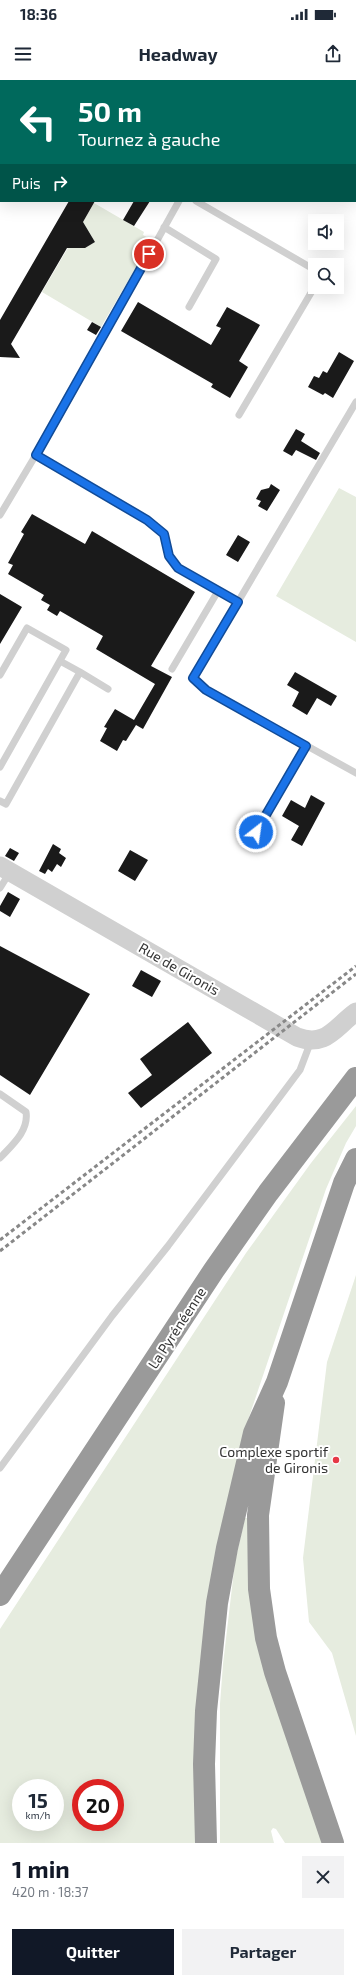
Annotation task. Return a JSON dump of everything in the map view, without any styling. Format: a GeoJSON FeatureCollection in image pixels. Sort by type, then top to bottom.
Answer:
{"type":"FeatureCollection","features":[{"type":"Feature","properties":{"kind":"highway","name":"La Pyrénéenne"},"geometry":{"type":"LineString","coordinates":[[3,1593],[214,1270],[268,1193],[356,1078]]}},
{"type":"Feature","properties":{"kind":"highway"},"geometry":{"type":"LineString","coordinates":[[206,1843],[204,1764],[210,1662],[217,1603],[227,1548],[246,1461],[254,1433],[277,1382],[342,1191],[356,1159]]}},
{"type":"Feature","properties":{"kind":"highway"},"geometry":{"type":"LineString","coordinates":[[277,1382],[270,1438],[262,1475],[258,1515],[259,1589],[266,1638],[275,1672],[333,1843]]}},
{"type":"Feature","properties":{"kind":"street","name":"Rue de Gironis"},"geometry":{"type":"LineString","coordinates":[[5,869],[297,1037],[311,1041]]}},
{"type":"Feature","properties":{"kind":"street"},"geometry":{"type":"LineString","coordinates":[[311,1041],[320,1040],[328,1036],[356,1012]]}},
{"type":"Feature","properties":{"kind":"lane"},"geometry":{"type":"LineString","coordinates":[[0,515],[62,411],[178,202]]}},
{"type":"Feature","properties":{"kind":"lane"},"geometry":{"type":"LineString","coordinates":[[198,202],[308,266]]}},
{"type":"Feature","properties":{"kind":"lane"},"geometry":{"type":"LineString","coordinates":[[164,227],[216,259],[189,306]]}},
{"type":"Feature","properties":{"kind":"lane"},"geometry":{"type":"LineString","coordinates":[[239,416],[310,294]]}},
{"type":"Feature","properties":{"kind":"lane"},"geometry":{"type":"LineString","coordinates":[[356,402],[193,678],[206,690],[356,773]]}},
{"type":"Feature","properties":{"kind":"lane"},"geometry":{"type":"LineString","coordinates":[[36,455],[147,520],[164,534],[169,556],[178,568],[238,602]]}},
{"type":"Feature","properties":{"kind":"lane"},"geometry":{"type":"LineString","coordinates":[[172,669],[218,590]]}},
{"type":"Feature","properties":{"kind":"lane"},"geometry":{"type":"LineString","coordinates":[[0,675],[27,628],[66,650],[2,757],[0,767]]}},
{"type":"Feature","properties":{"kind":"lane"},"geometry":{"type":"LineString","coordinates":[[60,661],[108,688]]}},
{"type":"Feature","properties":{"kind":"lane"},"geometry":{"type":"LineString","coordinates":[[0,801],[6,804],[80,672]]}},
{"type":"Feature","properties":{"kind":"lane"},"geometry":{"type":"LineString","coordinates":[[256,832],[306,746]]}},
{"type":"Feature","properties":{"kind":"lane"},"geometry":{"type":"LineString","coordinates":[[0,888],[5,869]]}},
{"type":"Feature","properties":{"kind":"lane"},"geometry":{"type":"LineString","coordinates":[[0,1468],[112,1316],[168,1246],[300,1070],[311,1041]]}},
{"type":"Feature","properties":{"kind":"lane"},"geometry":{"type":"LineString","coordinates":[[0,1094],[26,1112],[28,1120],[23,1131],[0,1158]]}},
{"type":"Feature","properties":{"kind":"shaded area"},"geometry":{"type":"Polygon","coordinates":[[[94,203],[144,232],[143,235],[152,240],[101,327],[42,292],[69,246],[78,248],[80,243],[86,247],[95,242],[89,232],[81,236],[76,234],[94,203]]]}},
{"type":"Feature","properties":{"kind":"shaded area"},"geometry":{"type":"Polygon","coordinates":[[[339,488],[356,497],[356,642],[276,596],[339,488]]]}},
{"type":"Feature","properties":{"kind":"shaded area"},"geometry":{"type":"Polygon","coordinates":[[[356,1106],[356,1126],[346,1143],[326,1189],[248,1420],[197,1843],[0,1843],[0,1629],[246,1253],[311,1163],[356,1106]]]}},
{"type":"Feature","properties":{"kind":"shaded area","name":"Complexe sportif de Gironis"},"geometry":{"type":"Polygon","coordinates":[[[356,1275],[356,1736],[332,1653],[309,1622],[303,1558],[327,1362],[356,1275]]]}},
{"type":"Feature","properties":{"kind":"shaded area"},"geometry":{"type":"Polygon","coordinates":[[[245,1518],[248,1518],[249,1578],[324,1843],[285,1843],[276,1829],[273,1828],[271,1831],[274,1843],[220,1843],[220,1704],[223,1664],[235,1562],[245,1518]]]}},
{"type":"Feature","properties":{"kind":"building"},"geometry":{"type":"Polygon","coordinates":[[[68,202],[94,202],[83,222],[95,242],[85,248],[67,248],[11,344],[20,358],[0,357],[0,320],[68,202]]]}},
{"type":"Feature","properties":{"kind":"building"},"geometry":{"type":"Polygon","coordinates":[[[133,202],[149,202],[134,226],[123,220],[133,202]]]}},
{"type":"Feature","properties":{"kind":"building"},"geometry":{"type":"Polygon","coordinates":[[[138,302],[211,345],[221,328],[216,326],[227,307],[260,325],[239,361],[248,367],[230,398],[211,387],[213,384],[121,331],[138,302]]]}},
{"type":"Feature","properties":{"kind":"building"},"geometry":{"type":"Polygon","coordinates":[[[92,322],[101,327],[96,335],[87,330],[92,322]]]}},
{"type":"Feature","properties":{"kind":"building"},"geometry":{"type":"Polygon","coordinates":[[[339,352],[354,361],[333,398],[325,393],[323,395],[308,387],[314,376],[319,378],[323,371],[327,373],[339,352]]]}},
{"type":"Feature","properties":{"kind":"building"},"geometry":{"type":"Polygon","coordinates":[[[296,429],[305,434],[301,441],[320,453],[316,460],[296,450],[292,456],[283,451],[296,429]]]}},
{"type":"Feature","properties":{"kind":"building"},"geometry":{"type":"Polygon","coordinates":[[[271,484],[280,490],[267,511],[258,506],[261,501],[256,499],[261,490],[269,488],[271,484]]]}},
{"type":"Feature","properties":{"kind":"building"},"geometry":{"type":"Polygon","coordinates":[[[32,514],[85,544],[92,531],[195,592],[151,666],[172,677],[143,729],[136,725],[126,741],[123,740],[117,751],[100,741],[107,728],[104,727],[115,709],[134,720],[155,684],[96,649],[103,636],[60,611],[57,616],[47,610],[50,605],[41,600],[44,595],[8,574],[13,565],[8,563],[24,534],[21,532],[32,514]]]}},
{"type":"Feature","properties":{"kind":"building"},"geometry":{"type":"Polygon","coordinates":[[[238,535],[250,542],[238,562],[226,555],[238,535]]]}},
{"type":"Feature","properties":{"kind":"building"},"geometry":{"type":"Polygon","coordinates":[[[0,594],[22,607],[0,644],[0,594]]]}},
{"type":"Feature","properties":{"kind":"building"},"geometry":{"type":"Polygon","coordinates":[[[295,672],[337,696],[331,706],[317,698],[307,715],[292,706],[299,692],[287,685],[295,672]]]}},
{"type":"Feature","properties":{"kind":"building"},"geometry":{"type":"Polygon","coordinates":[[[311,795],[325,803],[302,846],[291,840],[299,826],[282,816],[291,800],[305,808],[311,795]]]}},
{"type":"Feature","properties":{"kind":"building"},"geometry":{"type":"Polygon","coordinates":[[[53,844],[61,849],[59,853],[66,858],[61,867],[57,864],[52,872],[48,869],[45,874],[39,871],[53,844]]]}},
{"type":"Feature","properties":{"kind":"building"},"geometry":{"type":"Polygon","coordinates":[[[10,848],[19,853],[14,861],[5,856],[10,848]]]}},
{"type":"Feature","properties":{"kind":"building"},"geometry":{"type":"Polygon","coordinates":[[[130,850],[148,860],[135,881],[118,871],[130,850]]]}},
{"type":"Feature","properties":{"kind":"building"},"geometry":{"type":"Polygon","coordinates":[[[8,892],[20,899],[10,917],[0,911],[0,906],[8,892]]]}},
{"type":"Feature","properties":{"kind":"building"},"geometry":{"type":"Polygon","coordinates":[[[0,946],[90,994],[30,1095],[0,1075],[0,946]]]}},
{"type":"Feature","properties":{"kind":"building"},"geometry":{"type":"Polygon","coordinates":[[[141,970],[161,981],[152,997],[132,986],[141,970]]]}},
{"type":"Feature","properties":{"kind":"building"},"geometry":{"type":"Polygon","coordinates":[[[188,1022],[212,1053],[141,1108],[128,1093],[152,1075],[140,1059],[188,1022]]]}},
{"type":"Feature","properties":{"kind":"railway"},"geometry":{"type":"LineString","coordinates":[[0,1240],[356,966]]}},
{"type":"Feature","properties":{"kind":"railway"},"geometry":{"type":"LineString","coordinates":[[0,1251],[356,974]]}},
{"type":"Feature","properties":{"kind":"place","name":"Complexe sportif de Gironis"},"geometry":{"type":"Point","coordinates":[336,1460]}},
{"type":"Feature","properties":{"kind":"route"},"geometry":{"type":"LineString","coordinates":[[149,254],[36,455],[147,520],[164,534],[169,556],[178,568],[238,602],[193,678],[206,690],[306,746],[256,832]]}}]}
